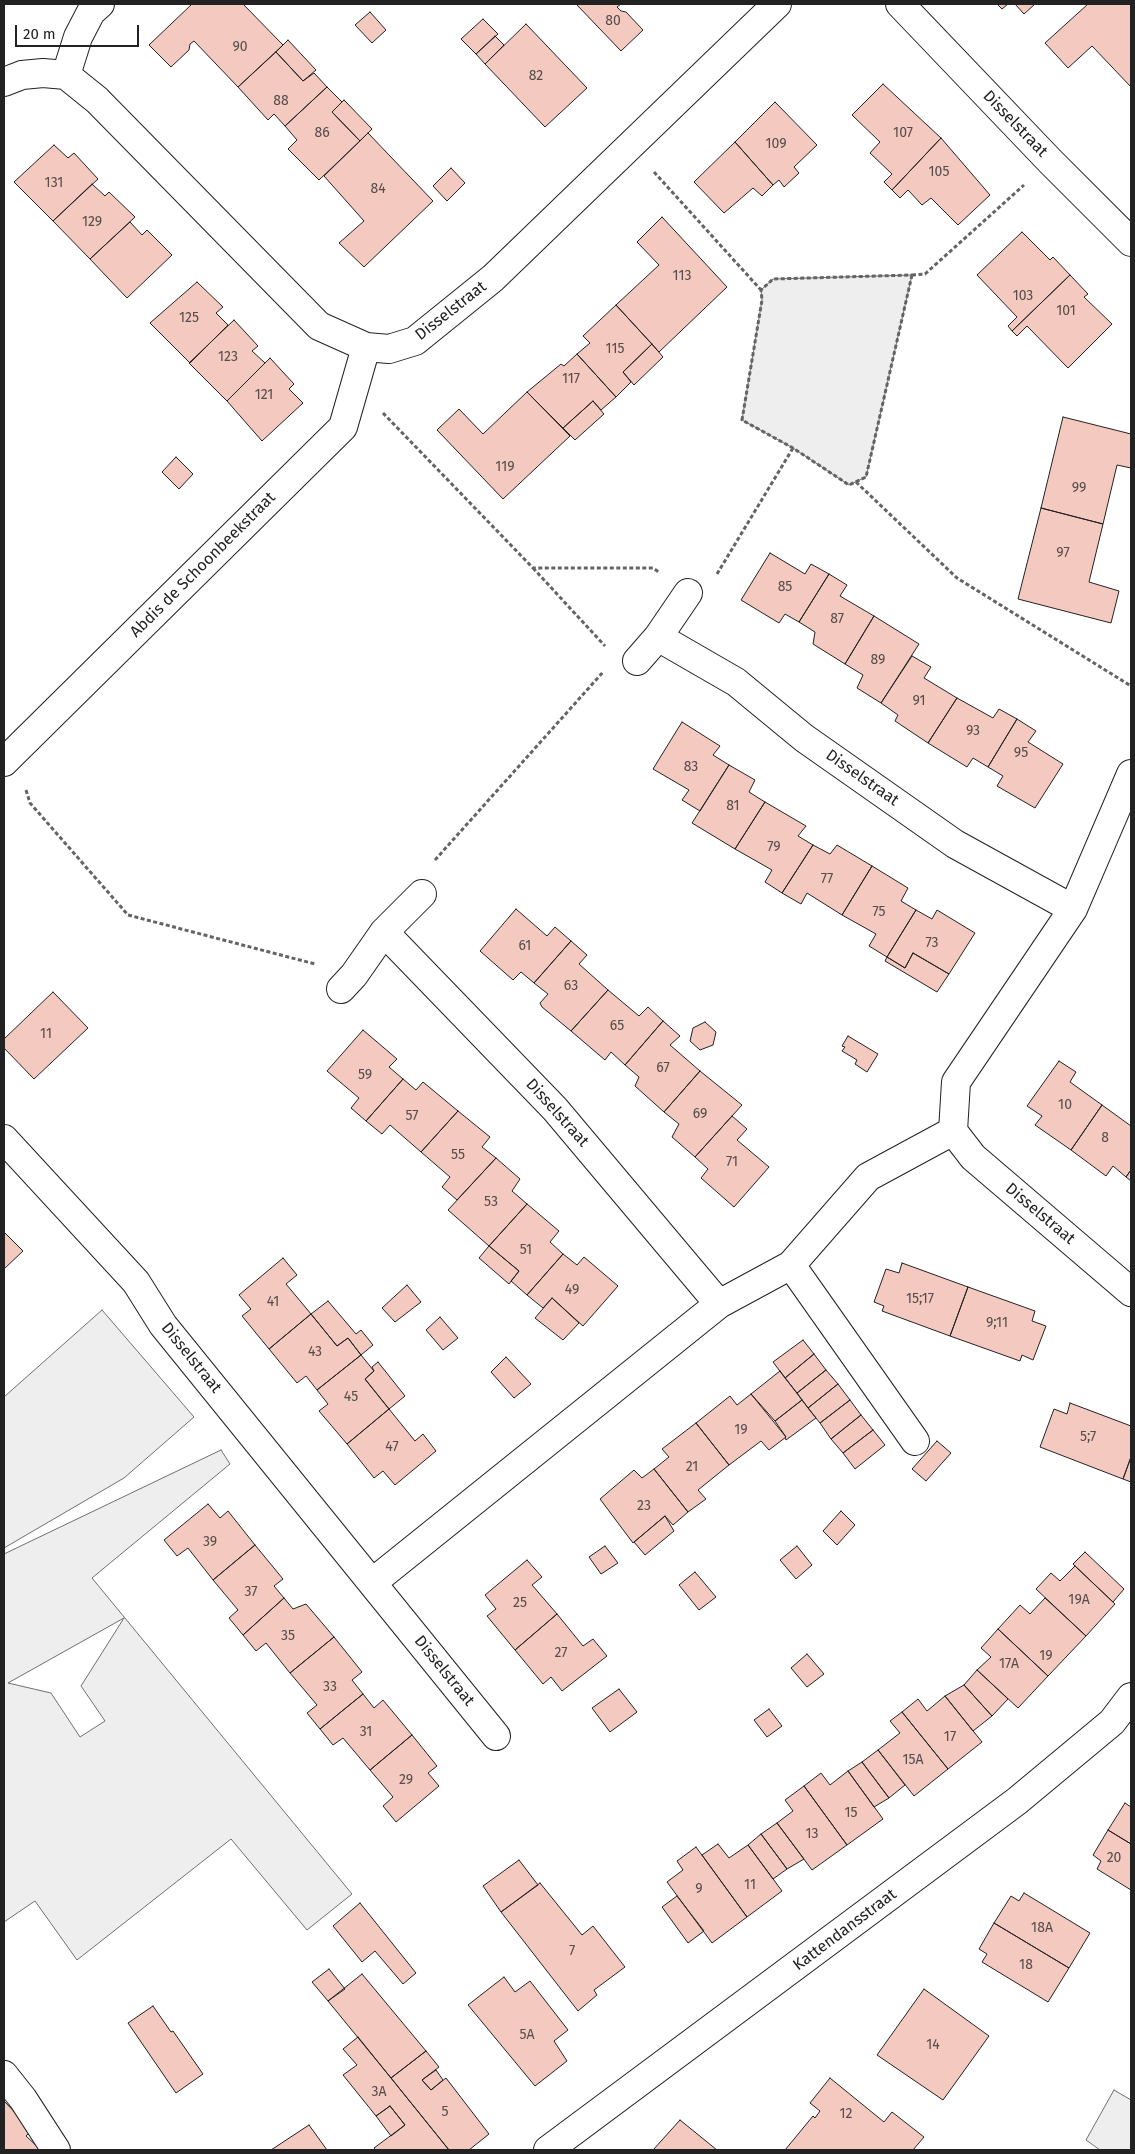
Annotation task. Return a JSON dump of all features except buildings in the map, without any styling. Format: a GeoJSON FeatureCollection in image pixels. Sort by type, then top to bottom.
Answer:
{"type":"FeatureCollection","features":[{"type":"Feature","properties":{"kind":"street"},"geometry":{"type":"LineString","coordinates":[[4,82],[22,76],[43,73],[66,75],[78,37],[91,12],[100,4]]}},
{"type":"Feature","properties":{"kind":"street","name":"Disselstraat"},"geometry":{"type":"LineString","coordinates":[[66,75],[97,100],[319,326],[366,347],[389,349],[415,341],[494,278],[777,4]]}},
{"type":"Feature","properties":{"kind":"street","name":"Disselstraat"},"geometry":{"type":"LineString","coordinates":[[900,4],[1050,161],[1131,242]]}},
{"type":"Feature","properties":{"kind":"street","name":"Abdis de Schoonbeekstraat"},"geometry":{"type":"LineString","coordinates":[[10,756],[343,427],[366,347]]}},
{"type":"Feature","properties":{"kind":"street"},"geometry":{"type":"LineString","coordinates":[[626,659],[658,637],[688,592]]}},
{"type":"Feature","properties":{"kind":"street","name":"Disselstraat"},"geometry":{"type":"LineString","coordinates":[[658,637],[736,682],[804,738],[955,844],[1073,909]]}},
{"type":"Feature","properties":{"kind":"street"},"geometry":{"type":"LineString","coordinates":[[373,1582],[719,1304],[791,1266],[868,1177],[953,1131],[956,1082],[1073,909],[1131,774]]}},
{"type":"Feature","properties":{"kind":"street"},"geometry":{"type":"LineString","coordinates":[[347,982],[384,932],[422,894]]}},
{"type":"Feature","properties":{"kind":"street","name":"Disselstraat"},"geometry":{"type":"LineString","coordinates":[[384,932],[555,1109],[719,1304]]}},
{"type":"Feature","properties":{"kind":"street","name":"Disselstraat"},"geometry":{"type":"LineString","coordinates":[[953,1131],[973,1157],[1131,1292]]}},
{"type":"Feature","properties":{"kind":"street","name":"Disselstraat"},"geometry":{"type":"LineString","coordinates":[[4,1139],[136,1282],[163,1325],[496,1736]]}},
{"type":"Feature","properties":{"kind":"street"},"geometry":{"type":"LineString","coordinates":[[791,1266],[915,1441]]}},
{"type":"Feature","properties":{"kind":"street","name":"Kattendansstraat"},"geometry":{"type":"LineString","coordinates":[[548,2150],[1017,1801],[1112,1722],[1131,1697]]}},
{"type":"Feature","properties":{"kind":"street"},"geometry":{"type":"LineString","coordinates":[[4,2075],[23,2099],[56,2150]]}},
{"type":"Feature","properties":{"kind":"path"},"geometry":{"type":"LineString","coordinates":[[630,146],[761,290],[762,300],[742,420],[793,448],[849,485],[866,478],[912,275]]}},
{"type":"Feature","properties":{"kind":"path"},"geometry":{"type":"LineString","coordinates":[[761,290],[773,279],[925,274],[1050,161]]}},
{"type":"Feature","properties":{"kind":"path"},"geometry":{"type":"LineString","coordinates":[[355,384],[533,568],[626,659],[424,872],[422,894]]}},
{"type":"Feature","properties":{"kind":"path"},"geometry":{"type":"LineString","coordinates":[[533,568],[653,568],[688,592],[705,593],[793,448]]}},
{"type":"Feature","properties":{"kind":"path"},"geometry":{"type":"LineString","coordinates":[[856,482],[957,578],[1131,686]]}},
{"type":"Feature","properties":{"kind":"path"},"geometry":{"type":"LineString","coordinates":[[10,756],[30,803],[128,915],[347,982]]}},
{"type":"Feature","properties":{"kind":"shaded area"},"geometry":{"type":"Polygon","coordinates":[[[912,275],[866,477],[849,485],[793,448],[742,420],[762,300],[761,290],[773,279],[912,275]]]}},
{"type":"Feature","properties":{"kind":"shaded area"},"geometry":{"type":"Polygon","coordinates":[[[102,1310],[194,1417],[124,1478],[4,1548],[4,1397],[102,1310]]]}},
{"type":"Feature","properties":{"kind":"shaded area"},"geometry":{"type":"Polygon","coordinates":[[[221,1450],[230,1464],[92,1578],[352,1894],[307,1930],[231,1839],[77,1960],[35,1901],[4,1922],[4,1554],[221,1450]],[[124,1618],[8,1683],[51,1693],[80,1737],[105,1721],[81,1686],[124,1618]]]}},
{"type":"Feature","properties":{"kind":"shaded area"},"geometry":{"type":"Polygon","coordinates":[[[1114,2090],[1131,2100],[1131,2150],[1100,2150],[1086,2140],[1114,2090]]]}}]}
